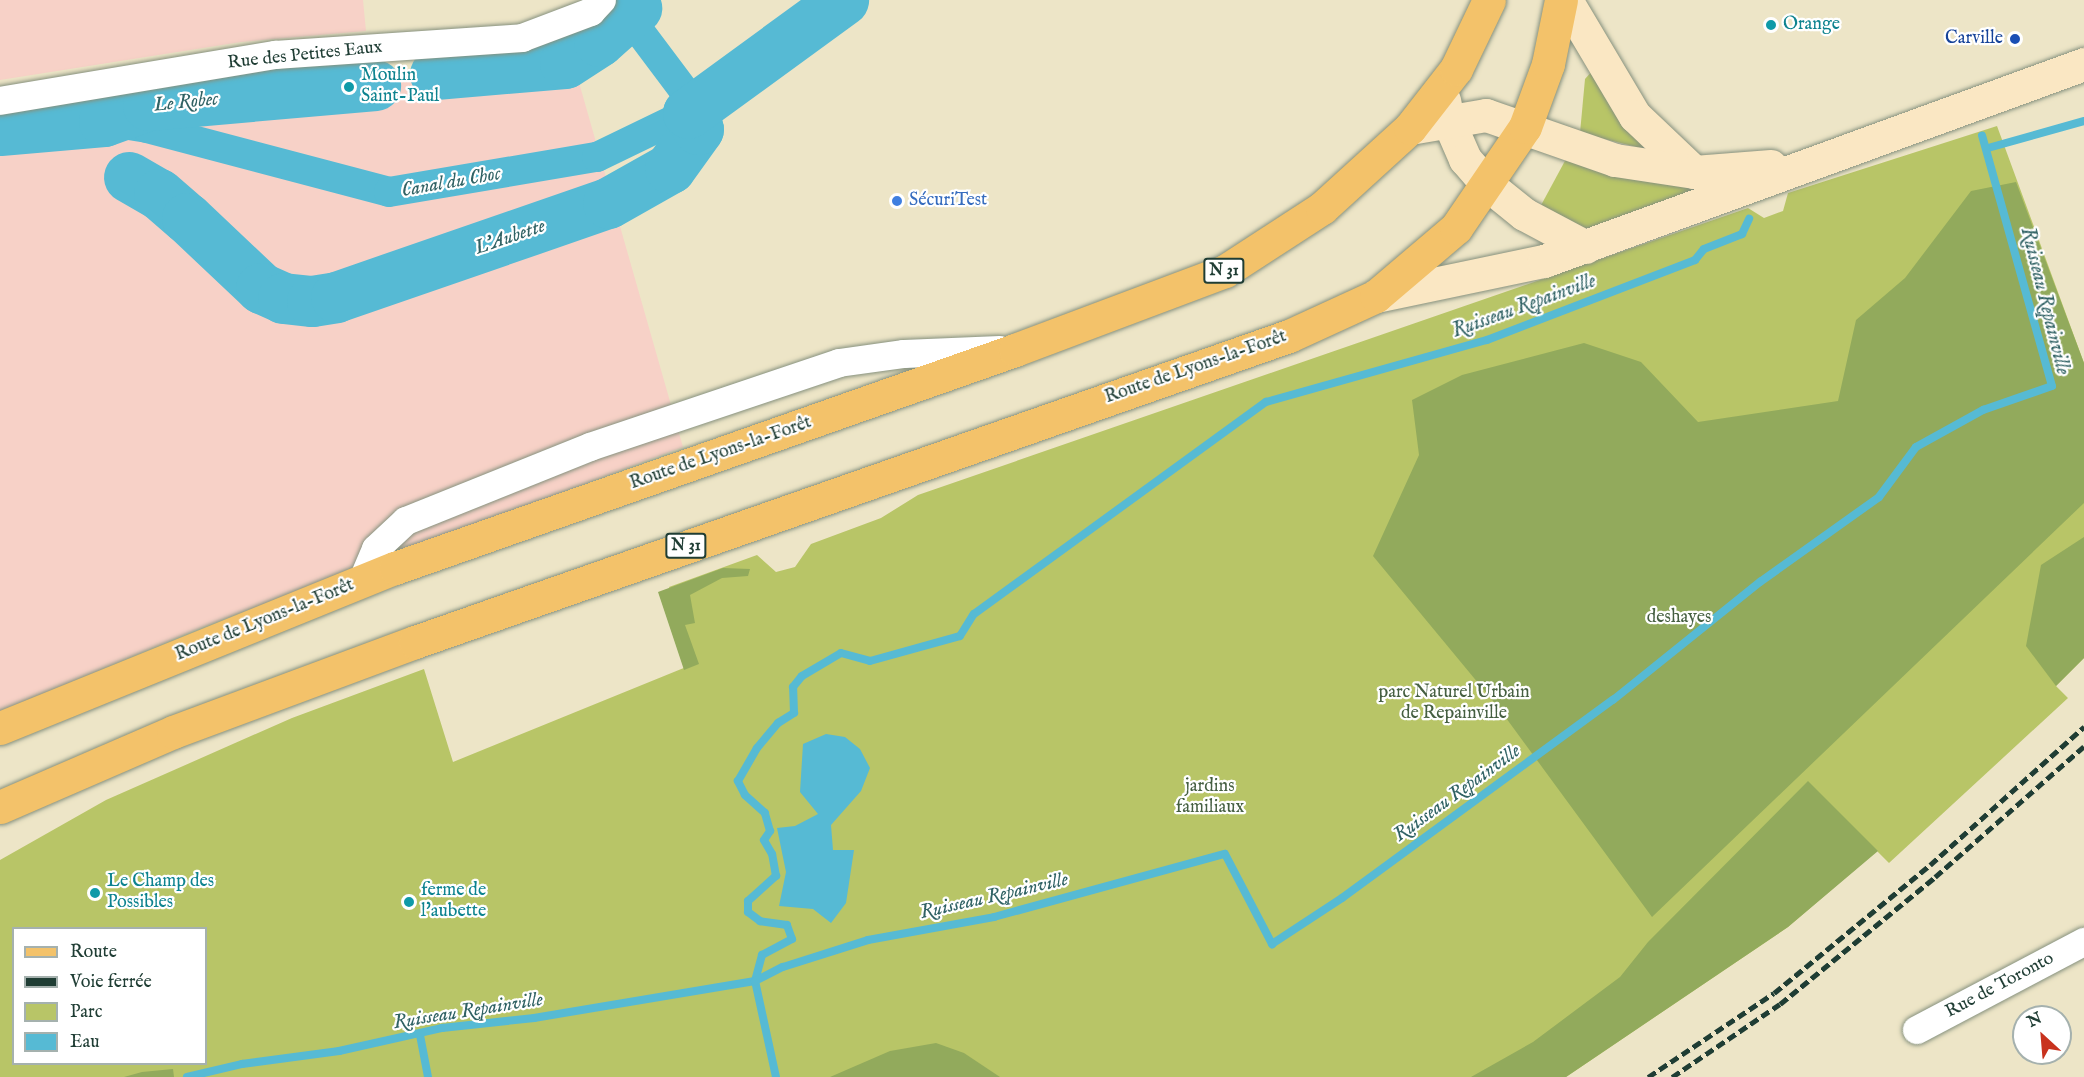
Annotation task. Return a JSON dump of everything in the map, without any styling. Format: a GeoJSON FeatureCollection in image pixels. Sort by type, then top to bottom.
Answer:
{"type":"FeatureCollection","features":[{"type":"Feature","properties":{"kind":"main road","name":"N 31"},"geometry":{"type":"LineString","coordinates":[[1445,106],[1489,0]]}},
{"type":"Feature","properties":{"kind":"main road","name":"N 31"},"geometry":{"type":"LineString","coordinates":[[1376,296],[1439,246],[1488,186],[1525,127],[1548,64],[1563,0]]}},
{"type":"Feature","properties":{"kind":"main road"},"geometry":{"type":"LineString","coordinates":[[1563,0],[1635,116],[1695,172]]}},
{"type":"Feature","properties":{"kind":"main road"},"geometry":{"type":"LineString","coordinates":[[1376,296],[1490,274],[1586,247],[1808,163],[2084,64]]}},
{"type":"Feature","properties":{"kind":"main road"},"geometry":{"type":"LineString","coordinates":[[1445,106],[1525,127],[1615,160],[1695,172],[1808,163]]}},
{"type":"Feature","properties":{"kind":"main road"},"geometry":{"type":"LineString","coordinates":[[1445,106],[1465,159],[1488,186],[1524,214],[1586,247]]}},
{"type":"Feature","properties":{"kind":"main road","name":"Route de Lyons-la-Forêt"},"geometry":{"type":"LineString","coordinates":[[0,728],[362,582],[1015,350],[1225,271],[1322,208],[1410,128],[1445,106]]}},
{"type":"Feature","properties":{"kind":"main road","name":"Route de Lyons-la-Forêt"},"geometry":{"type":"LineString","coordinates":[[0,807],[173,732],[415,642],[1290,336],[1376,296]]}},
{"type":"Feature","properties":{"kind":"street","name":"Rue des Petites Eaux"},"geometry":{"type":"LineString","coordinates":[[0,101],[275,55],[522,38],[591,12],[602,0]]}},
{"type":"Feature","properties":{"kind":"street"},"geometry":{"type":"LineString","coordinates":[[362,582],[376,549],[406,521],[590,447],[839,363],[904,354],[1015,350]]}},
{"type":"Feature","properties":{"kind":"street","name":"Rue de Toronto"},"geometry":{"type":"LineString","coordinates":[[1917,1030],[2084,942]]}},
{"type":"Feature","properties":{"kind":"shaded area"},"geometry":{"type":"Polygon","coordinates":[[[0,0],[363,0],[366,31],[241,42],[0,80],[0,0]]]}},
{"type":"Feature","properties":{"kind":"shaded area"},"geometry":{"type":"Polygon","coordinates":[[[568,44],[683,447],[200,628],[0,712],[0,135],[568,44]]]}},
{"type":"Feature","properties":{"kind":"green space"},"geometry":{"type":"Polygon","coordinates":[[[1593,70],[1649,150],[1580,133],[1585,79],[1593,70]]]}},
{"type":"Feature","properties":{"kind":"green space","name":"parc Naturel Urbain de Repainville"},"geometry":{"type":"Polygon","coordinates":[[[1997,126],[2084,363],[2084,658],[2056,686],[2068,698],[1889,863],[1877,851],[1788,927],[1566,1077],[0,1077],[0,860],[106,800],[292,718],[424,669],[453,762],[696,663],[669,587],[757,555],[776,572],[795,567],[811,544],[881,518],[918,495],[1748,208],[1764,218],[1783,211],[1788,193],[1997,126]]]}},
{"type":"Feature","properties":{"kind":"green space"},"geometry":{"type":"Polygon","coordinates":[[[1566,159],[1739,180],[1590,229],[1567,224],[1539,209],[1566,159]]]}},
{"type":"Feature","properties":{"kind":"green space","name":"deshayes"},"geometry":{"type":"Polygon","coordinates":[[[2016,182],[2084,363],[2084,503],[1652,917],[1498,707],[1373,556],[1419,455],[1412,400],[1462,375],[1584,343],[1641,362],[1698,422],[1838,401],[1856,320],[1905,278],[1971,191],[2016,182]]]}},
{"type":"Feature","properties":{"kind":"green space"},"geometry":{"type":"Polygon","coordinates":[[[2084,537],[2084,658],[2056,686],[2026,646],[2041,565],[2084,537]]]}},
{"type":"Feature","properties":{"kind":"green space"},"geometry":{"type":"Polygon","coordinates":[[[723,568],[750,569],[748,576],[722,578],[690,595],[695,623],[685,625],[699,664],[684,670],[658,592],[723,568]]]}},
{"type":"Feature","properties":{"kind":"green space"},"geometry":{"type":"Polygon","coordinates":[[[1808,781],[1878,851],[1788,927],[1566,1077],[1471,1077],[1533,1042],[1620,977],[1648,942],[1808,781]]]}},
{"type":"Feature","properties":{"kind":"green space"},"geometry":{"type":"Polygon","coordinates":[[[936,1043],[964,1053],[1000,1077],[830,1077],[890,1051],[936,1043]]]}},
{"type":"Feature","properties":{"kind":"green space"},"geometry":{"type":"Polygon","coordinates":[[[173,1069],[174,1077],[124,1077],[142,1072],[173,1069]]]}},
{"type":"Feature","properties":{"kind":"water"},"geometry":{"type":"Polygon","coordinates":[[[826,734],[845,737],[860,749],[870,768],[861,791],[831,825],[833,850],[854,850],[846,903],[831,923],[813,909],[779,906],[786,872],[777,828],[795,826],[818,814],[800,792],[803,744],[826,734]]]}},
{"type":"Feature","properties":{"kind":"waterway","name":"L'Aubette"},"geometry":{"type":"LineString","coordinates":[[129,177],[159,194],[261,288],[283,298],[312,301],[336,297],[608,203],[670,168],[698,129],[688,113],[843,0]]}},
{"type":"Feature","properties":{"kind":"waterway","name":"Le Robec"},"geometry":{"type":"LineString","coordinates":[[435,74],[565,63],[599,41],[636,8]]}},
{"type":"Feature","properties":{"kind":"waterway"},"geometry":{"type":"LineString","coordinates":[[628,16],[697,108]]}},
{"type":"Feature","properties":{"kind":"waterway","name":"Le Robec"},"geometry":{"type":"LineString","coordinates":[[0,130],[104,121],[148,105],[375,85]]}},
{"type":"Feature","properties":{"kind":"waterway","name":"Canal du Choc"},"geometry":{"type":"LineString","coordinates":[[104,121],[147,128],[389,192],[597,157],[688,113]]}},
{"type":"Feature","properties":{"kind":"waterway"},"geometry":{"type":"LineString","coordinates":[[1988,148],[2084,121]]}},
{"type":"Feature","properties":{"kind":"waterway","name":"Ruisseau Repainville"},"geometry":{"type":"LineString","coordinates":[[776,1077],[755,981],[783,967],[868,940],[994,917],[1225,854],[1272,944],[1342,898],[1613,700],[1760,582],[1879,497],[1916,447],[1983,410],[2052,386],[1982,136]]}},
{"type":"Feature","properties":{"kind":"waterway","name":"Ruisseau Repainville"},"geometry":{"type":"LineString","coordinates":[[187,1077],[242,1064],[339,1051],[442,1028],[534,1018],[755,981],[762,955],[792,939],[787,925],[760,921],[748,912],[748,901],[776,876],[772,854],[764,840],[770,831],[765,813],[745,795],[738,781],[757,748],[778,723],[794,713],[793,687],[802,676],[841,653],[870,661],[960,636],[974,614],[1266,402],[1487,340],[1695,260],[1704,249],[1742,234],[1749,219]]}},
{"type":"Feature","properties":{"kind":"waterway"},"geometry":{"type":"LineString","coordinates":[[420,1035],[428,1077]]}},
{"type":"Feature","properties":{"kind":"railway"},"geometry":{"type":"LineString","coordinates":[[1648,1077],[1774,993],[1930,865],[2084,727]]}},
{"type":"Feature","properties":{"kind":"railway"},"geometry":{"type":"LineString","coordinates":[[1672,1077],[1780,1004],[1935,877],[2084,746]]}},
{"type":"Feature","properties":{"kind":"place","name":"Orange"},"geometry":{"type":"Point","coordinates":[1771,25]}},
{"type":"Feature","properties":{"kind":"place","name":"Carville"},"geometry":{"type":"Point","coordinates":[2015,39]}},
{"type":"Feature","properties":{"kind":"place","name":"Moulin Saint-Paul"},"geometry":{"type":"Point","coordinates":[349,87]}},
{"type":"Feature","properties":{"kind":"place","name":"SécuriTest"},"geometry":{"type":"Point","coordinates":[897,201]}},
{"type":"Feature","properties":{"kind":"place","name":"Le Champ des Possibles"},"geometry":{"type":"Point","coordinates":[95,893]}},
{"type":"Feature","properties":{"kind":"place","name":"ferme de l'aubette"},"geometry":{"type":"Point","coordinates":[409,902]}},
{"type":"Feature","properties":{"kind":"park label","name":"jardins familiaux"},"geometry":{"type":"Point","coordinates":[1210,798]}}]}
